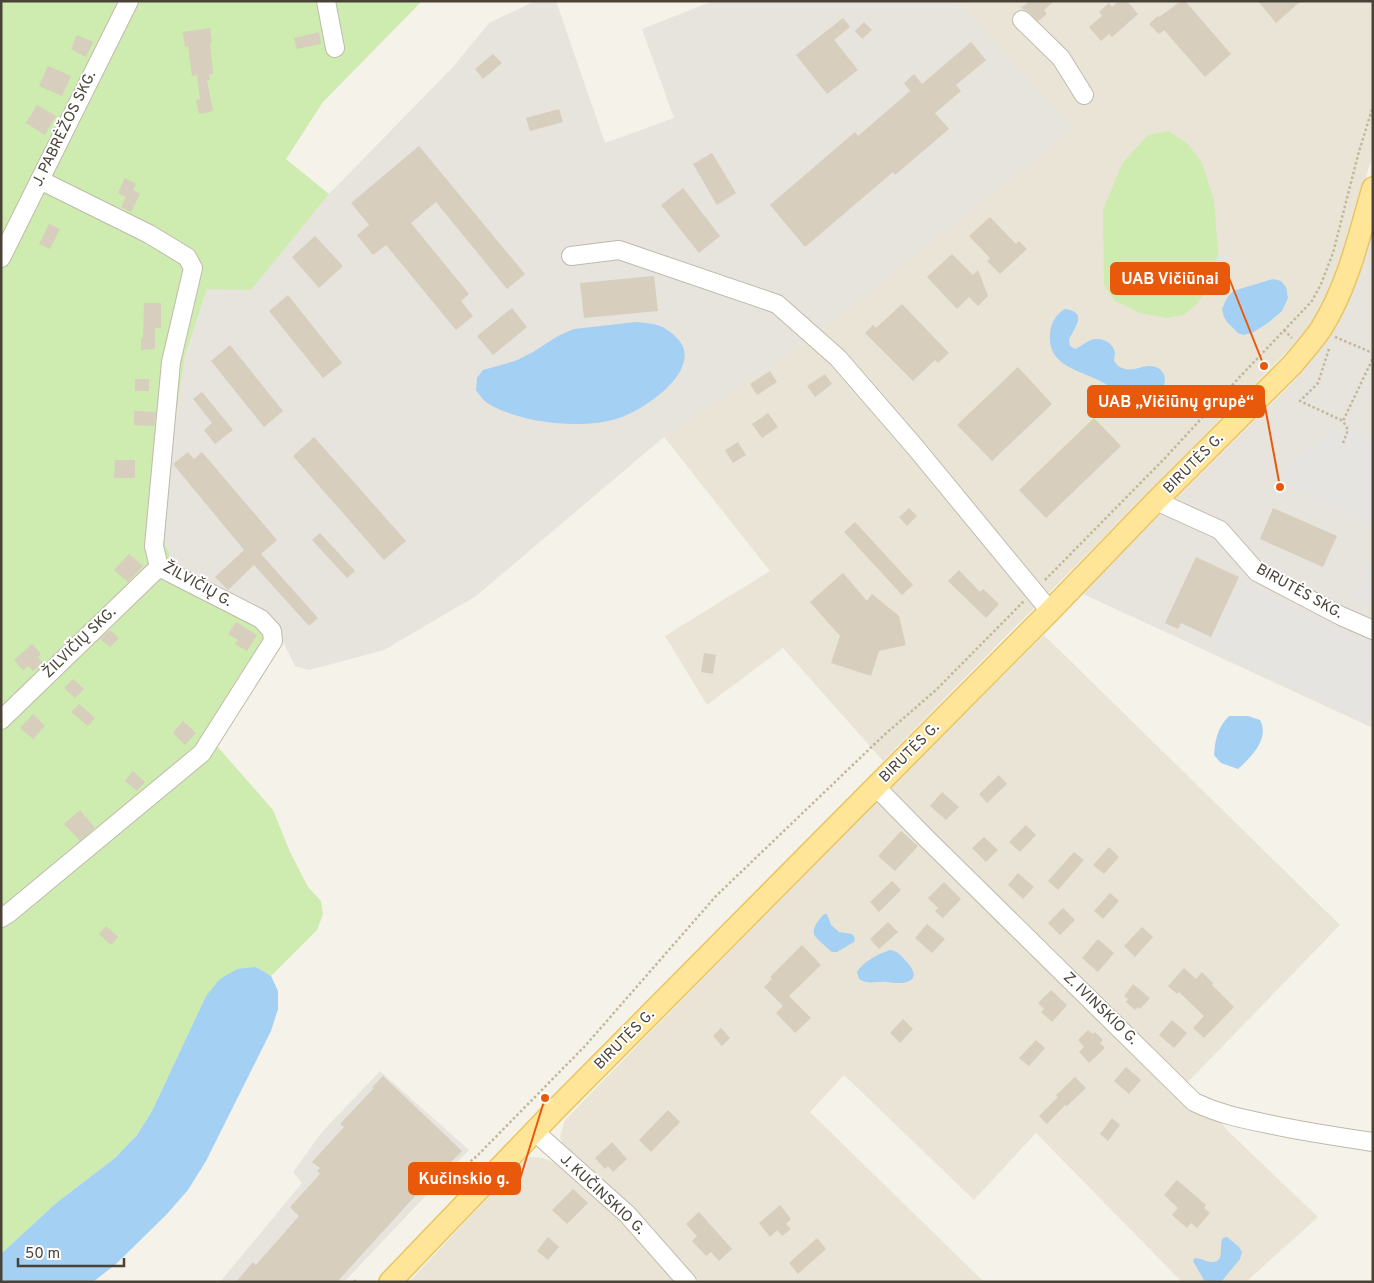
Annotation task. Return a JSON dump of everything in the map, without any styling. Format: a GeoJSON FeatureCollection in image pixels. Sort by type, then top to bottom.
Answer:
{"type":"FeatureCollection","features":[{"type":"Feature","properties":{"kind":"main road","name":"BIRUTĖS G."},"geometry":{"type":"LineString","coordinates":[[390,1282],[535,1132],[1292,365],[1321,328],[1347,276],[1373,188]]}},
{"type":"Feature","properties":{"kind":"street","name":"J. PABRĖŽOS SKG."},"geometry":{"type":"LineString","coordinates":[[1,258],[128,1]]}},
{"type":"Feature","properties":{"kind":"street"},"geometry":{"type":"LineString","coordinates":[[326,1],[336,48]]}},
{"type":"Feature","properties":{"kind":"street"},"geometry":{"type":"LineString","coordinates":[[1022,20],[1061,58],[1084,95]]}},
{"type":"Feature","properties":{"kind":"street","name":"ŽILVIČIŲ G."},"geometry":{"type":"LineString","coordinates":[[1,918],[17,907],[202,753],[273,641],[272,631],[261,619],[159,567],[154,546],[171,362],[193,268],[187,257],[149,234],[40,180]]}},
{"type":"Feature","properties":{"kind":"street"},"geometry":{"type":"LineString","coordinates":[[571,256],[619,250],[777,304],[838,358],[1050,611]]}},
{"type":"Feature","properties":{"kind":"street","name":"BIRUTĖS SKG."},"geometry":{"type":"LineString","coordinates":[[1156,501],[1220,530],[1257,572],[1341,616],[1373,630]]}},
{"type":"Feature","properties":{"kind":"street","name":"ŽILVIČIŲ SKG."},"geometry":{"type":"LineString","coordinates":[[1,720],[159,567]]}},
{"type":"Feature","properties":{"kind":"street","name":"Z. IVINSKIO G."},"geometry":{"type":"LineString","coordinates":[[876,786],[927,839],[1194,1102],[1213,1111],[1241,1118],[1321,1135],[1373,1142]]}},
{"type":"Feature","properties":{"kind":"street","name":"J. KUČINSKIO G."},"geometry":{"type":"LineString","coordinates":[[535,1132],[626,1214],[687,1282]]}},
{"type":"Feature","properties":{"kind":"path"},"geometry":{"type":"LineString","coordinates":[[455,1174],[477,1156],[585,1046],[716,896],[883,736],[936,690],[1166,457],[1312,301],[1322,284],[1333,253],[1358,155],[1373,106]]}},
{"type":"Feature","properties":{"kind":"path"},"geometry":{"type":"LineString","coordinates":[[1284,330],[1293,339]]}},
{"type":"Feature","properties":{"kind":"path"},"geometry":{"type":"LineString","coordinates":[[1330,345],[1318,383],[1300,401],[1343,421],[1348,430],[1343,443]]}},
{"type":"Feature","properties":{"kind":"path"},"geometry":{"type":"LineString","coordinates":[[1343,421],[1373,358]]}},
{"type":"Feature","properties":{"kind":"shaded area"},"geometry":{"type":"Polygon","coordinates":[[[535,1],[556,1],[605,143],[674,118],[642,29],[713,1],[958,1],[1073,129],[807,342],[664,437],[476,596],[384,650],[309,670],[295,666],[280,636],[180,568],[172,559],[165,544],[170,456],[185,356],[207,289],[251,289],[329,194],[453,67],[489,23],[535,1]]]}},
{"type":"Feature","properties":{"kind":"shaded area"},"geometry":{"type":"Polygon","coordinates":[[[958,1],[1373,1],[1373,154],[1330,293],[1310,328],[883,761],[783,648],[707,705],[665,636],[770,571],[664,437],[807,342],[1073,129],[958,1]]]}},
{"type":"Feature","properties":{"kind":"shaded area"},"geometry":{"type":"Polygon","coordinates":[[[1373,223],[1373,728],[1081,593],[1295,380],[1338,321],[1373,223]]]}},
{"type":"Feature","properties":{"kind":"shaded area"},"geometry":{"type":"Polygon","coordinates":[[[1343,426],[1373,440],[1373,525],[1271,477],[1343,426]]]}},
{"type":"Feature","properties":{"kind":"shaded area"},"geometry":{"type":"Polygon","coordinates":[[[1373,557],[1373,609],[1353,600],[1373,557]]]}},
{"type":"Feature","properties":{"kind":"shaded area"},"geometry":{"type":"Polygon","coordinates":[[[1241,582],[1373,646],[1373,704],[1365,721],[1210,648],[1241,582]]]}},
{"type":"Feature","properties":{"kind":"shaded area"},"geometry":{"type":"Polygon","coordinates":[[[1044,635],[1340,925],[1187,1083],[1229,1132],[1318,1217],[1246,1282],[1182,1282],[1036,1133],[974,1200],[844,1075],[810,1112],[984,1282],[700,1282],[654,1233],[564,1148],[560,1137],[565,1120],[818,860],[1044,635]]]}},
{"type":"Feature","properties":{"kind":"shaded area"},"geometry":{"type":"Polygon","coordinates":[[[380,1071],[469,1150],[344,1282],[220,1282],[302,1183],[293,1172],[322,1132],[380,1071]]]}},
{"type":"Feature","properties":{"kind":"shaded area"},"geometry":{"type":"Polygon","coordinates":[[[532,1157],[543,1158],[555,1163],[626,1224],[679,1282],[409,1282],[523,1160],[532,1157]]]}},
{"type":"Feature","properties":{"kind":"green space"},"geometry":{"type":"Polygon","coordinates":[[[1,1],[422,1],[323,102],[286,159],[329,194],[251,290],[207,289],[185,356],[170,456],[165,544],[172,559],[180,568],[280,636],[216,745],[273,810],[290,852],[308,887],[321,901],[323,914],[317,930],[271,976],[256,967],[206,996],[152,1111],[137,1135],[115,1158],[55,1204],[1,1254],[1,1]]]}},
{"type":"Feature","properties":{"kind":"green space"},"geometry":{"type":"Polygon","coordinates":[[[1168,131],[1187,143],[1202,163],[1214,200],[1218,253],[1210,282],[1197,304],[1183,315],[1167,318],[1140,313],[1115,301],[1104,285],[1103,210],[1122,164],[1148,135],[1168,131]]]}},
{"type":"Feature","properties":{"kind":"water"},"geometry":{"type":"Polygon","coordinates":[[[1273,279],[1281,281],[1286,287],[1288,298],[1282,311],[1252,333],[1243,335],[1238,333],[1224,317],[1222,309],[1227,298],[1233,291],[1273,279]]]}},
{"type":"Feature","properties":{"kind":"water"},"geometry":{"type":"Polygon","coordinates":[[[1065,309],[1076,313],[1078,317],[1069,340],[1070,346],[1075,349],[1092,340],[1102,340],[1108,342],[1113,347],[1115,353],[1114,360],[1121,368],[1132,369],[1153,366],[1161,370],[1165,380],[1161,393],[1157,398],[1147,403],[1134,403],[1104,383],[1060,361],[1054,354],[1050,334],[1054,320],[1065,309]]]}},
{"type":"Feature","properties":{"kind":"water"},"geometry":{"type":"Polygon","coordinates":[[[636,322],[658,326],[672,333],[684,350],[684,362],[669,386],[643,406],[619,418],[590,424],[540,421],[497,408],[485,401],[476,390],[477,378],[483,370],[515,361],[574,329],[636,322]]]}},
{"type":"Feature","properties":{"kind":"water"},"geometry":{"type":"Polygon","coordinates":[[[1229,716],[1248,716],[1260,720],[1262,727],[1263,734],[1258,747],[1238,769],[1221,763],[1214,755],[1218,734],[1222,724],[1229,716]]]}},
{"type":"Feature","properties":{"kind":"water"},"geometry":{"type":"Polygon","coordinates":[[[824,914],[827,914],[831,925],[839,932],[852,934],[855,938],[854,942],[837,952],[832,952],[821,942],[814,935],[814,931],[818,921],[824,914]]]}},
{"type":"Feature","properties":{"kind":"water"},"geometry":{"type":"Polygon","coordinates":[[[890,950],[899,954],[910,966],[914,975],[911,980],[894,983],[869,982],[859,979],[857,972],[863,964],[890,950]]]}},
{"type":"Feature","properties":{"kind":"water"},"geometry":{"type":"Polygon","coordinates":[[[256,967],[271,976],[278,991],[278,1009],[271,1031],[206,1161],[188,1190],[166,1215],[116,1264],[93,1282],[1,1282],[1,1254],[55,1204],[115,1158],[137,1135],[152,1111],[206,996],[220,979],[237,969],[256,967]]]}},
{"type":"Feature","properties":{"kind":"water"},"geometry":{"type":"Polygon","coordinates":[[[1227,1237],[1242,1252],[1240,1259],[1221,1282],[1205,1282],[1193,1261],[1195,1258],[1210,1262],[1219,1259],[1223,1238],[1227,1237]]]}},
{"type":"Feature","properties":{"kind":"building"},"geometry":{"type":"Polygon","coordinates":[[[1030,1],[1054,1],[1044,10],[1047,14],[1038,21],[1029,12],[1021,8],[1030,1]]]}},
{"type":"Feature","properties":{"kind":"building"},"geometry":{"type":"Polygon","coordinates":[[[1119,1],[1127,1],[1138,14],[1112,37],[1109,34],[1101,41],[1089,27],[1102,16],[1099,12],[1109,3],[1112,7],[1119,1]]]}},
{"type":"Feature","properties":{"kind":"building"},"geometry":{"type":"Polygon","coordinates":[[[1181,1],[1185,1],[1231,54],[1205,77],[1164,30],[1159,34],[1149,24],[1181,1]]]}},
{"type":"Feature","properties":{"kind":"building"},"geometry":{"type":"Polygon","coordinates":[[[1258,1],[1301,1],[1276,23],[1258,1]]]}},
{"type":"Feature","properties":{"kind":"building"},"geometry":{"type":"Polygon","coordinates":[[[843,18],[850,27],[834,40],[858,70],[827,94],[796,55],[843,18]]]}},
{"type":"Feature","properties":{"kind":"building"},"geometry":{"type":"Polygon","coordinates":[[[864,22],[872,30],[862,39],[855,31],[864,22]]]}},
{"type":"Feature","properties":{"kind":"building"},"geometry":{"type":"Polygon","coordinates":[[[210,28],[213,74],[209,74],[210,80],[207,80],[213,111],[199,114],[196,100],[200,99],[197,75],[192,76],[188,46],[185,47],[183,32],[210,28]]]}},
{"type":"Feature","properties":{"kind":"building"},"geometry":{"type":"Polygon","coordinates":[[[319,32],[321,44],[297,49],[294,38],[319,32]]]}},
{"type":"Feature","properties":{"kind":"building"},"geometry":{"type":"Polygon","coordinates":[[[77,35],[93,42],[86,57],[71,49],[77,35]]]}},
{"type":"Feature","properties":{"kind":"building"},"geometry":{"type":"Polygon","coordinates":[[[971,42],[986,60],[956,85],[961,91],[935,113],[949,129],[895,175],[893,172],[805,247],[770,205],[855,132],[858,136],[910,91],[904,83],[914,74],[922,84],[971,42]]]}},
{"type":"Feature","properties":{"kind":"building"},"geometry":{"type":"Polygon","coordinates":[[[493,54],[502,63],[483,79],[475,69],[493,54]]]}},
{"type":"Feature","properties":{"kind":"building"},"geometry":{"type":"Polygon","coordinates":[[[48,66],[71,76],[62,96],[39,86],[48,66]]]}},
{"type":"Feature","properties":{"kind":"building"},"geometry":{"type":"Polygon","coordinates":[[[37,105],[56,116],[45,135],[26,123],[37,105]]]}},
{"type":"Feature","properties":{"kind":"building"},"geometry":{"type":"Polygon","coordinates":[[[559,109],[563,122],[530,131],[526,118],[559,109]]]}},
{"type":"Feature","properties":{"kind":"building"},"geometry":{"type":"Polygon","coordinates":[[[419,146],[525,274],[507,289],[436,202],[411,223],[469,294],[461,301],[473,316],[456,330],[386,245],[373,255],[357,235],[369,225],[351,203],[419,146]]]}},
{"type":"Feature","properties":{"kind":"building"},"geometry":{"type":"Polygon","coordinates":[[[712,153],[736,193],[717,205],[693,164],[712,153]]]}},
{"type":"Feature","properties":{"kind":"building"},"geometry":{"type":"Polygon","coordinates":[[[125,178],[136,184],[133,190],[140,194],[131,212],[121,207],[126,197],[118,193],[125,178]]]}},
{"type":"Feature","properties":{"kind":"building"},"geometry":{"type":"Polygon","coordinates":[[[683,188],[720,236],[699,253],[661,205],[683,188]]]}},
{"type":"Feature","properties":{"kind":"building"},"geometry":{"type":"Polygon","coordinates":[[[990,217],[1016,244],[1019,241],[1027,249],[1000,274],[987,261],[990,258],[969,236],[990,217]]]}},
{"type":"Feature","properties":{"kind":"building"},"geometry":{"type":"Polygon","coordinates":[[[49,224],[60,229],[50,249],[39,244],[49,224]]]}},
{"type":"Feature","properties":{"kind":"building"},"geometry":{"type":"Polygon","coordinates":[[[315,236],[343,266],[319,288],[292,257],[315,236]]]}},
{"type":"Feature","properties":{"kind":"building"},"geometry":{"type":"Polygon","coordinates":[[[952,254],[973,275],[978,270],[988,296],[978,306],[969,297],[957,309],[927,277],[952,254]]]}},
{"type":"Feature","properties":{"kind":"building"},"geometry":{"type":"Polygon","coordinates":[[[654,276],[658,311],[584,318],[580,283],[654,276]]]}},
{"type":"Feature","properties":{"kind":"building"},"geometry":{"type":"Polygon","coordinates":[[[288,295],[342,363],[323,378],[269,311],[288,295]]]}},
{"type":"Feature","properties":{"kind":"building"},"geometry":{"type":"Polygon","coordinates":[[[144,303],[161,303],[161,328],[155,328],[155,349],[141,350],[144,303]]]}},
{"type":"Feature","properties":{"kind":"building"},"geometry":{"type":"Polygon","coordinates":[[[902,304],[949,353],[938,363],[935,360],[913,381],[865,333],[873,325],[876,328],[902,304]]]}},
{"type":"Feature","properties":{"kind":"building"},"geometry":{"type":"Polygon","coordinates":[[[512,308],[527,327],[493,355],[477,336],[512,308]]]}},
{"type":"Feature","properties":{"kind":"building"},"geometry":{"type":"Polygon","coordinates":[[[230,345],[283,411],[264,427],[211,361],[230,345]]]}},
{"type":"Feature","properties":{"kind":"building"},"geometry":{"type":"Polygon","coordinates":[[[1018,367],[1052,404],[992,461],[957,425],[1018,367]]]}},
{"type":"Feature","properties":{"kind":"building"},"geometry":{"type":"Polygon","coordinates":[[[770,371],[777,382],[757,395],[750,384],[770,371]]]}},
{"type":"Feature","properties":{"kind":"building"},"geometry":{"type":"Polygon","coordinates":[[[825,374],[832,384],[815,397],[807,386],[825,374]]]}},
{"type":"Feature","properties":{"kind":"building"},"geometry":{"type":"Polygon","coordinates":[[[135,379],[149,379],[149,391],[135,391],[135,379]]]}},
{"type":"Feature","properties":{"kind":"building"},"geometry":{"type":"Polygon","coordinates":[[[202,392],[233,430],[215,444],[204,430],[212,423],[193,399],[202,392]]]}},
{"type":"Feature","properties":{"kind":"building"},"geometry":{"type":"Polygon","coordinates":[[[134,411],[156,412],[154,426],[134,425],[134,411]]]}},
{"type":"Feature","properties":{"kind":"building"},"geometry":{"type":"Polygon","coordinates":[[[768,413],[778,427],[762,438],[752,424],[768,413]]]}},
{"type":"Feature","properties":{"kind":"building"},"geometry":{"type":"Polygon","coordinates":[[[1094,418],[1121,446],[1046,518],[1019,490],[1094,418]]]}},
{"type":"Feature","properties":{"kind":"building"},"geometry":{"type":"Polygon","coordinates":[[[314,437],[406,541],[384,560],[293,456],[314,437]]]}},
{"type":"Feature","properties":{"kind":"building"},"geometry":{"type":"Polygon","coordinates":[[[738,442],[746,455],[733,463],[725,450],[738,442]]]}},
{"type":"Feature","properties":{"kind":"building"},"geometry":{"type":"Polygon","coordinates":[[[188,452],[194,459],[202,452],[277,540],[261,554],[318,618],[309,626],[254,565],[228,590],[215,577],[244,550],[173,464],[188,452]]]}},
{"type":"Feature","properties":{"kind":"building"},"geometry":{"type":"Polygon","coordinates":[[[115,460],[135,460],[135,478],[114,478],[115,460]]]}},
{"type":"Feature","properties":{"kind":"building"},"geometry":{"type":"Polygon","coordinates":[[[909,508],[917,516],[907,526],[899,517],[909,508]]]}},
{"type":"Feature","properties":{"kind":"building"},"geometry":{"type":"Polygon","coordinates":[[[1273,508],[1337,536],[1323,567],[1260,539],[1273,508]]]}},
{"type":"Feature","properties":{"kind":"building"},"geometry":{"type":"Polygon","coordinates":[[[855,522],[913,585],[902,595],[844,532],[855,522]]]}},
{"type":"Feature","properties":{"kind":"building"},"geometry":{"type":"Polygon","coordinates":[[[320,533],[355,571],[347,578],[312,540],[320,533]]]}},
{"type":"Feature","properties":{"kind":"building"},"geometry":{"type":"Polygon","coordinates":[[[129,554],[143,566],[128,582],[114,570],[129,554]]]}},
{"type":"Feature","properties":{"kind":"building"},"geometry":{"type":"Polygon","coordinates":[[[1196,557],[1239,577],[1211,637],[1181,623],[1178,629],[1165,623],[1196,557]]]}},
{"type":"Feature","properties":{"kind":"building"},"geometry":{"type":"Polygon","coordinates":[[[959,570],[980,592],[983,589],[999,604],[986,618],[948,581],[959,570]]]}},
{"type":"Feature","properties":{"kind":"building"},"geometry":{"type":"Polygon","coordinates":[[[843,573],[867,601],[872,594],[899,616],[906,645],[879,651],[871,676],[831,663],[840,636],[810,602],[843,573]]]}},
{"type":"Feature","properties":{"kind":"building"},"geometry":{"type":"Polygon","coordinates":[[[236,622],[257,635],[247,651],[235,644],[238,640],[228,634],[236,622]]]}},
{"type":"Feature","properties":{"kind":"building"},"geometry":{"type":"Polygon","coordinates":[[[110,630],[119,638],[110,647],[100,639],[110,630]]]}},
{"type":"Feature","properties":{"kind":"building"},"geometry":{"type":"Polygon","coordinates":[[[32,644],[41,654],[38,657],[43,663],[33,671],[29,666],[23,670],[14,660],[32,644]]]}},
{"type":"Feature","properties":{"kind":"building"},"geometry":{"type":"Polygon","coordinates":[[[704,653],[716,655],[713,674],[701,672],[704,653]]]}},
{"type":"Feature","properties":{"kind":"building"},"geometry":{"type":"Polygon","coordinates":[[[73,679],[84,689],[75,698],[64,688],[73,679]]]}},
{"type":"Feature","properties":{"kind":"building"},"geometry":{"type":"Polygon","coordinates":[[[79,704],[95,718],[88,726],[71,712],[79,704]]]}},
{"type":"Feature","properties":{"kind":"building"},"geometry":{"type":"Polygon","coordinates":[[[33,714],[45,726],[33,739],[20,728],[33,714]]]}},
{"type":"Feature","properties":{"kind":"building"},"geometry":{"type":"Polygon","coordinates":[[[183,721],[196,733],[185,745],[173,733],[183,721]]]}},
{"type":"Feature","properties":{"kind":"building"},"geometry":{"type":"Polygon","coordinates":[[[133,771],[145,782],[137,791],[125,781],[133,771]]]}},
{"type":"Feature","properties":{"kind":"building"},"geometry":{"type":"Polygon","coordinates":[[[999,775],[1007,784],[987,803],[979,794],[999,775]]]}},
{"type":"Feature","properties":{"kind":"building"},"geometry":{"type":"Polygon","coordinates":[[[942,792],[959,807],[946,820],[930,806],[942,792]]]}},
{"type":"Feature","properties":{"kind":"building"},"geometry":{"type":"Polygon","coordinates":[[[80,810],[95,828],[80,841],[64,824],[80,810]]]}},
{"type":"Feature","properties":{"kind":"building"},"geometry":{"type":"Polygon","coordinates":[[[1026,825],[1036,835],[1020,852],[1009,842],[1026,825]]]}},
{"type":"Feature","properties":{"kind":"building"},"geometry":{"type":"Polygon","coordinates":[[[901,831],[918,846],[895,871],[878,856],[901,831]]]}},
{"type":"Feature","properties":{"kind":"building"},"geometry":{"type":"Polygon","coordinates":[[[984,837],[998,850],[986,862],[972,848],[984,837]]]}},
{"type":"Feature","properties":{"kind":"building"},"geometry":{"type":"Polygon","coordinates":[[[1109,847],[1119,857],[1104,874],[1093,865],[1109,847]]]}},
{"type":"Feature","properties":{"kind":"building"},"geometry":{"type":"Polygon","coordinates":[[[1074,852],[1084,860],[1058,890],[1048,881],[1074,852]]]}},
{"type":"Feature","properties":{"kind":"building"},"geometry":{"type":"Polygon","coordinates":[[[1018,873],[1034,887],[1023,899],[1008,885],[1018,873]]]}},
{"type":"Feature","properties":{"kind":"building"},"geometry":{"type":"Polygon","coordinates":[[[892,881],[901,890],[879,912],[870,902],[892,881]]]}},
{"type":"Feature","properties":{"kind":"building"},"geometry":{"type":"Polygon","coordinates":[[[944,882],[961,899],[943,918],[935,911],[938,908],[928,898],[944,882]]]}},
{"type":"Feature","properties":{"kind":"building"},"geometry":{"type":"Polygon","coordinates":[[[1110,893],[1119,901],[1103,919],[1094,911],[1110,893]]]}},
{"type":"Feature","properties":{"kind":"building"},"geometry":{"type":"Polygon","coordinates":[[[1063,908],[1075,920],[1060,935],[1048,923],[1063,908]]]}},
{"type":"Feature","properties":{"kind":"building"},"geometry":{"type":"Polygon","coordinates":[[[888,922],[898,932],[879,949],[870,939],[888,922]]]}},
{"type":"Feature","properties":{"kind":"building"},"geometry":{"type":"Polygon","coordinates":[[[927,924],[945,939],[932,953],[915,938],[927,924]]]}},
{"type":"Feature","properties":{"kind":"building"},"geometry":{"type":"Polygon","coordinates":[[[106,926],[118,937],[111,945],[99,934],[106,926]]]}},
{"type":"Feature","properties":{"kind":"building"},"geometry":{"type":"Polygon","coordinates":[[[1142,927],[1153,937],[1135,957],[1124,946],[1142,927]]]}},
{"type":"Feature","properties":{"kind":"building"},"geometry":{"type":"Polygon","coordinates":[[[1098,939],[1114,953],[1098,972],[1082,958],[1098,939]]]}},
{"type":"Feature","properties":{"kind":"building"},"geometry":{"type":"Polygon","coordinates":[[[802,945],[821,965],[789,996],[811,1018],[795,1033],[776,1013],[783,1006],[764,987],[772,979],[770,977],[802,945]]]}},
{"type":"Feature","properties":{"kind":"building"},"geometry":{"type":"Polygon","coordinates":[[[1184,968],[1196,979],[1202,972],[1234,1007],[1204,1038],[1193,1028],[1204,1016],[1179,992],[1177,994],[1168,986],[1184,968]]]}},
{"type":"Feature","properties":{"kind":"building"},"geometry":{"type":"Polygon","coordinates":[[[1133,984],[1150,998],[1140,1009],[1138,1007],[1135,1010],[1126,1002],[1128,999],[1124,996],[1133,984]]]}},
{"type":"Feature","properties":{"kind":"building"},"geometry":{"type":"Polygon","coordinates":[[[1051,990],[1067,1005],[1052,1022],[1041,1012],[1044,1009],[1038,1003],[1051,990]]]}},
{"type":"Feature","properties":{"kind":"building"},"geometry":{"type":"Polygon","coordinates":[[[903,1019],[913,1029],[900,1043],[890,1033],[903,1019]]]}},
{"type":"Feature","properties":{"kind":"building"},"geometry":{"type":"Polygon","coordinates":[[[1172,1020],[1187,1033],[1174,1048],[1159,1035],[1172,1020]]]}},
{"type":"Feature","properties":{"kind":"building"},"geometry":{"type":"Polygon","coordinates":[[[721,1028],[730,1038],[722,1046],[713,1036],[721,1028]]]}},
{"type":"Feature","properties":{"kind":"building"},"geometry":{"type":"Polygon","coordinates":[[[1088,1030],[1093,1034],[1095,1032],[1103,1040],[1100,1043],[1105,1048],[1089,1063],[1079,1052],[1084,1047],[1078,1040],[1088,1030]]]}},
{"type":"Feature","properties":{"kind":"building"},"geometry":{"type":"Polygon","coordinates":[[[1036,1040],[1045,1048],[1029,1066],[1019,1058],[1036,1040]]]}},
{"type":"Feature","properties":{"kind":"building"},"geometry":{"type":"Polygon","coordinates":[[[1126,1067],[1141,1080],[1129,1094],[1114,1081],[1126,1067]]]}},
{"type":"Feature","properties":{"kind":"building"},"geometry":{"type":"Polygon","coordinates":[[[383,1076],[462,1151],[418,1196],[416,1195],[337,1282],[236,1282],[253,1262],[256,1265],[299,1216],[290,1207],[320,1174],[317,1171],[320,1168],[312,1162],[344,1127],[340,1124],[383,1076]]]}},
{"type":"Feature","properties":{"kind":"building"},"geometry":{"type":"Polygon","coordinates":[[[1075,1077],[1086,1088],[1067,1106],[1065,1105],[1047,1124],[1039,1116],[1058,1097],[1056,1095],[1075,1077]]]}},
{"type":"Feature","properties":{"kind":"building"},"geometry":{"type":"Polygon","coordinates":[[[668,1110],[680,1122],[651,1152],[639,1140],[668,1110]]]}},
{"type":"Feature","properties":{"kind":"building"},"geometry":{"type":"Polygon","coordinates":[[[1112,1118],[1120,1125],[1108,1141],[1100,1134],[1112,1118]]]}},
{"type":"Feature","properties":{"kind":"building"},"geometry":{"type":"Polygon","coordinates":[[[612,1142],[627,1159],[613,1172],[608,1166],[605,1169],[595,1158],[612,1142]]]}},
{"type":"Feature","properties":{"kind":"building"},"geometry":{"type":"Polygon","coordinates":[[[1177,1180],[1206,1205],[1204,1208],[1210,1213],[1197,1228],[1191,1223],[1187,1228],[1172,1215],[1178,1208],[1164,1195],[1177,1180]]]}},
{"type":"Feature","properties":{"kind":"building"},"geometry":{"type":"Polygon","coordinates":[[[573,1189],[588,1203],[567,1224],[552,1210],[573,1189]]]}},
{"type":"Feature","properties":{"kind":"building"},"geometry":{"type":"Polygon","coordinates":[[[780,1205],[791,1219],[786,1224],[791,1229],[782,1236],[777,1230],[770,1237],[759,1223],[780,1205]]]}},
{"type":"Feature","properties":{"kind":"building"},"geometry":{"type":"Polygon","coordinates":[[[699,1212],[732,1249],[719,1261],[711,1252],[706,1256],[692,1241],[697,1236],[686,1224],[699,1212]]]}},
{"type":"Feature","properties":{"kind":"building"},"geometry":{"type":"Polygon","coordinates":[[[548,1237],[559,1247],[548,1260],[537,1251],[548,1237]]]}},
{"type":"Feature","properties":{"kind":"building"},"geometry":{"type":"Polygon","coordinates":[[[817,1238],[826,1249],[798,1274],[789,1263],[817,1238]]]}},
{"type":"Feature","properties":{"kind":"place","name":"UAB Vičiūnai"},"geometry":{"type":"Point","coordinates":[1264,366]}},
{"type":"Feature","properties":{"kind":"place","name":"UAB „Vičiūnų grupė“"},"geometry":{"type":"Point","coordinates":[1280,487]}},
{"type":"Feature","properties":{"kind":"place","name":"Kučinskio g."},"geometry":{"type":"Point","coordinates":[545,1098]}}]}
